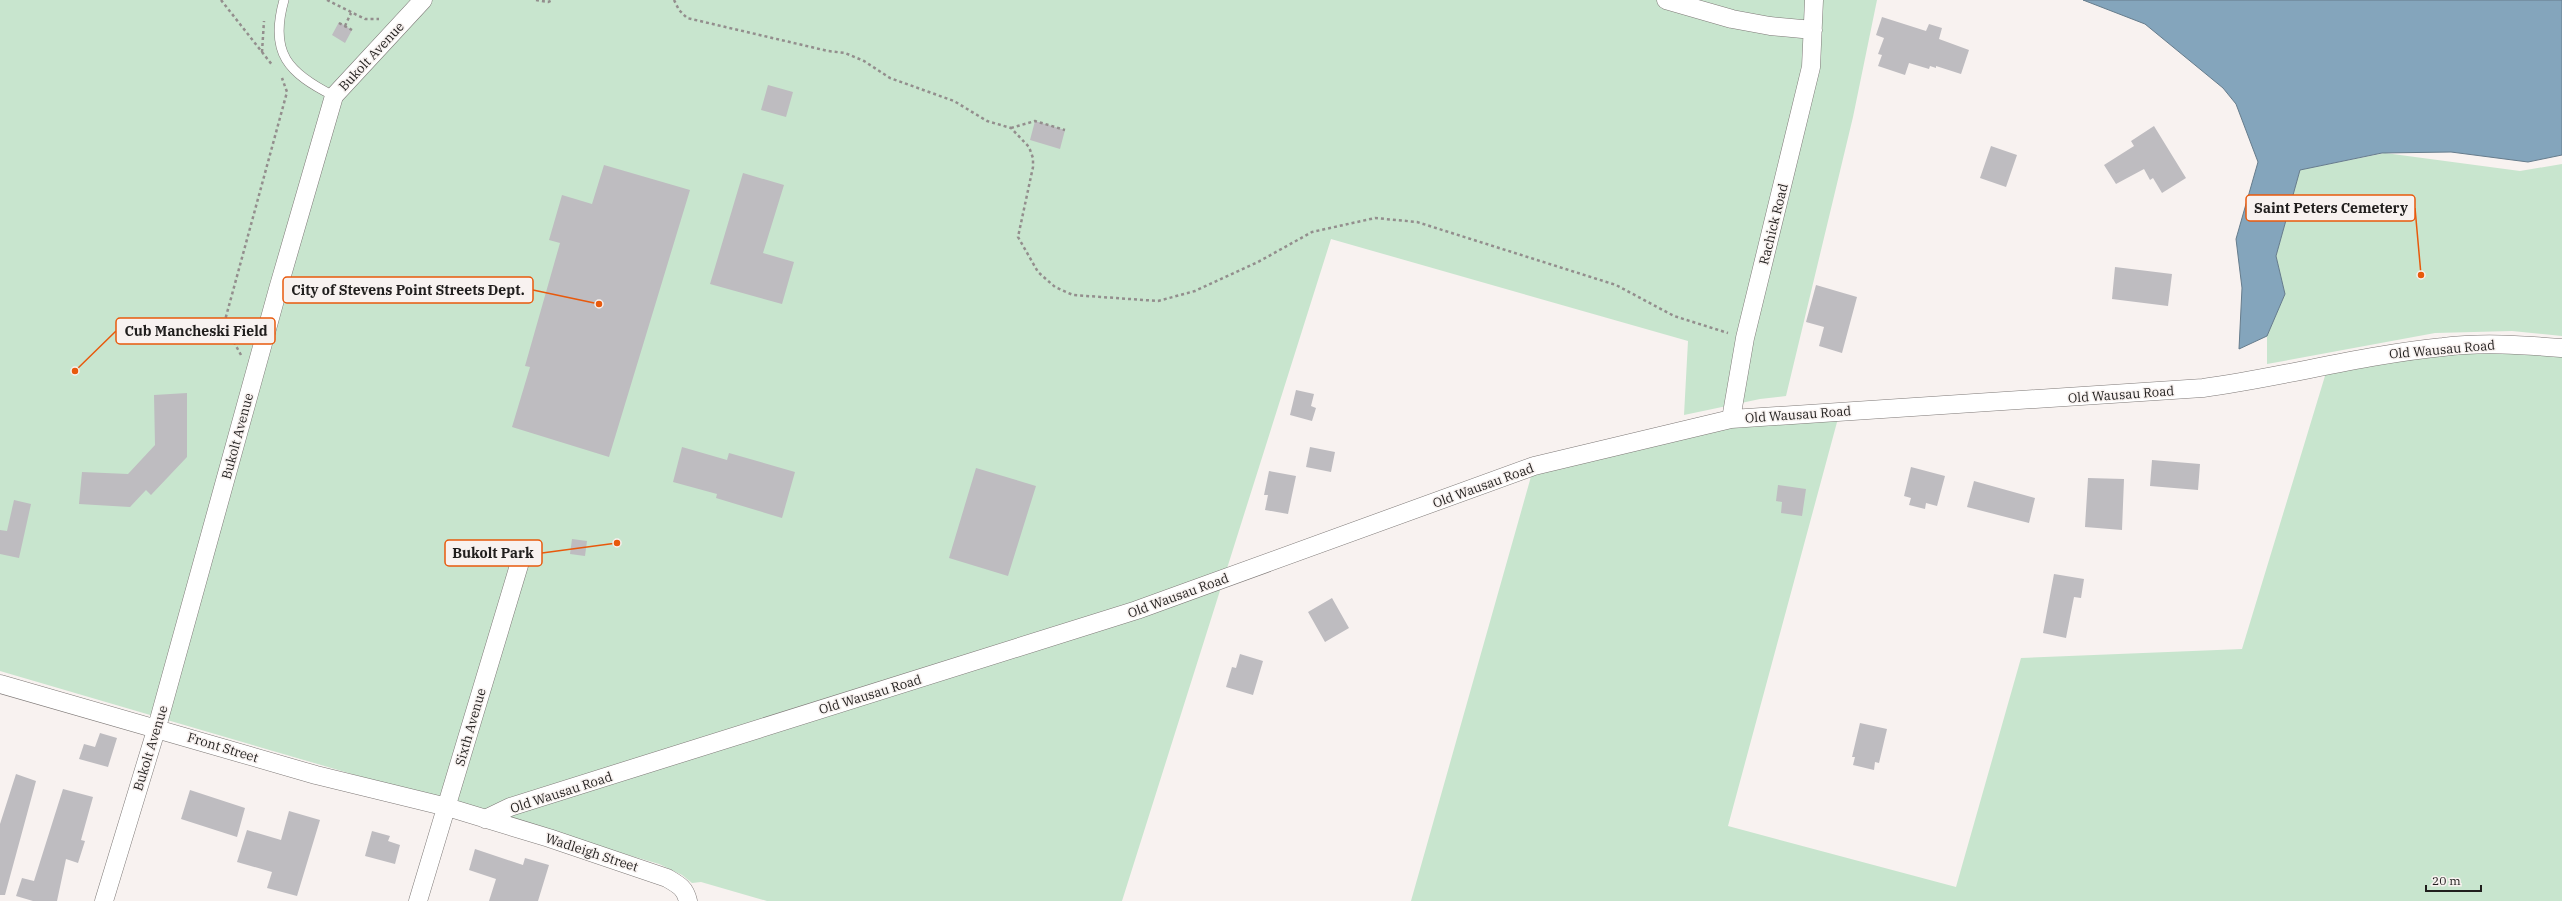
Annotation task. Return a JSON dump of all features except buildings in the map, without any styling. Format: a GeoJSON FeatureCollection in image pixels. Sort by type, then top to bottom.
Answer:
{"type":"FeatureCollection","features":[{"type":"Feature","properties":{"kind":"street","name":"Bukolt Avenue"},"geometry":{"type":"LineString","coordinates":[[104,901],[157,728],[276,296],[334,96],[423,0]]}},
{"type":"Feature","properties":{"kind":"street"},"geometry":{"type":"LineString","coordinates":[[1666,0],[1754,23],[1813,30],[1814,0]]}},
{"type":"Feature","properties":{"kind":"street","name":"Rachick Road"},"geometry":{"type":"LineString","coordinates":[[1731,419],[1746,338],[1812,67],[1813,30]]}},
{"type":"Feature","properties":{"kind":"street","name":"Old Wausau Road"},"geometry":{"type":"LineString","coordinates":[[485,819],[510,807],[1137,610],[1534,466],[1731,419],[2203,388],[2247,382],[2388,354],[2444,346],[2502,344],[2562,348]]}},
{"type":"Feature","properties":{"kind":"street","name":"Sixth Avenue"},"geometry":{"type":"LineString","coordinates":[[418,901],[523,552]]}},
{"type":"Feature","properties":{"kind":"street","name":"Front Street"},"geometry":{"type":"LineString","coordinates":[[0,684],[316,775],[447,808]]}},
{"type":"Feature","properties":{"kind":"street"},"geometry":{"type":"LineString","coordinates":[[447,808],[485,819]]}},
{"type":"Feature","properties":{"kind":"street","name":"Wadleigh Street"},"geometry":{"type":"LineString","coordinates":[[485,819],[658,874],[680,886],[686,892],[688,901]]}},
{"type":"Feature","properties":{"kind":"lane"},"geometry":{"type":"LineString","coordinates":[[284,0],[278,22],[283,53],[290,66],[302,78],[334,96]]}},
{"type":"Feature","properties":{"kind":"path"},"geometry":{"type":"LineString","coordinates":[[221,0],[276,70]]}},
{"type":"Feature","properties":{"kind":"path"},"geometry":{"type":"LineString","coordinates":[[327,0],[351,14],[376,21],[383,17]]}},
{"type":"Feature","properties":{"kind":"path"},"geometry":{"type":"LineString","coordinates":[[536,0],[548,2],[553,0]]}},
{"type":"Feature","properties":{"kind":"path"},"geometry":{"type":"LineString","coordinates":[[674,0],[678,10],[687,18],[828,51],[845,53],[864,61],[890,78],[954,101],[987,121],[1011,128],[1029,147],[1033,158],[1033,168],[1018,238],[1038,272],[1055,287],[1073,295],[1158,301],[1206,286],[1312,232],[1375,218],[1395,219],[1417,222],[1616,285],[1674,316],[1746,338]]}},
{"type":"Feature","properties":{"kind":"path"},"geometry":{"type":"LineString","coordinates":[[345,26],[351,14]]}},
{"type":"Feature","properties":{"kind":"path"},"geometry":{"type":"LineString","coordinates":[[339,23],[352,30]]}},
{"type":"Feature","properties":{"kind":"path"},"geometry":{"type":"LineString","coordinates":[[225,319],[287,92],[281,77]]}},
{"type":"Feature","properties":{"kind":"path"},"geometry":{"type":"LineString","coordinates":[[1011,128],[1035,121],[1065,130]]}},
{"type":"Feature","properties":{"kind":"green space"},"geometry":{"type":"Polygon","coordinates":[[[0,0],[1877,0],[1853,117],[1786,396],[1760,399],[1684,415],[1688,341],[1331,239],[1122,901],[767,901],[701,882],[692,883],[682,875],[659,864],[0,671],[0,0]]]}},
{"type":"Feature","properties":{"kind":"green space"},"geometry":{"type":"Polygon","coordinates":[[[2385,153],[2520,171],[2562,164],[2562,336],[2512,331],[2435,333],[2267,364],[2267,336],[2285,294],[2276,256],[2300,170],[2385,153]]]}},
{"type":"Feature","properties":{"kind":"green space"},"geometry":{"type":"Polygon","coordinates":[[[2448,337],[2537,337],[2562,340],[2562,901],[1411,901],[1534,466],[1731,428],[1840,411],[1728,826],[1956,887],[2021,658],[2242,649],[2328,366],[2448,337]]]}},
{"type":"Feature","properties":{"kind":"water"},"geometry":{"type":"Polygon","coordinates":[[[2083,0],[2562,0],[2562,155],[2528,162],[2451,152],[2382,153],[2300,170],[2276,256],[2285,294],[2267,336],[2239,349],[2242,288],[2236,239],[2258,162],[2236,104],[2223,88],[2145,24],[2083,0]]]}},
{"type":"Feature","properties":{"kind":"place","name":"Saint Peters Cemetery"},"geometry":{"type":"Point","coordinates":[2421,275]}},
{"type":"Feature","properties":{"kind":"place","name":"City of Stevens Point Streets Dept."},"geometry":{"type":"Point","coordinates":[599,304]}},
{"type":"Feature","properties":{"kind":"place","name":"Cub Mancheski Field"},"geometry":{"type":"Point","coordinates":[75,371]}},
{"type":"Feature","properties":{"kind":"place","name":"Bukolt Park"},"geometry":{"type":"Point","coordinates":[617,543]}}]}
